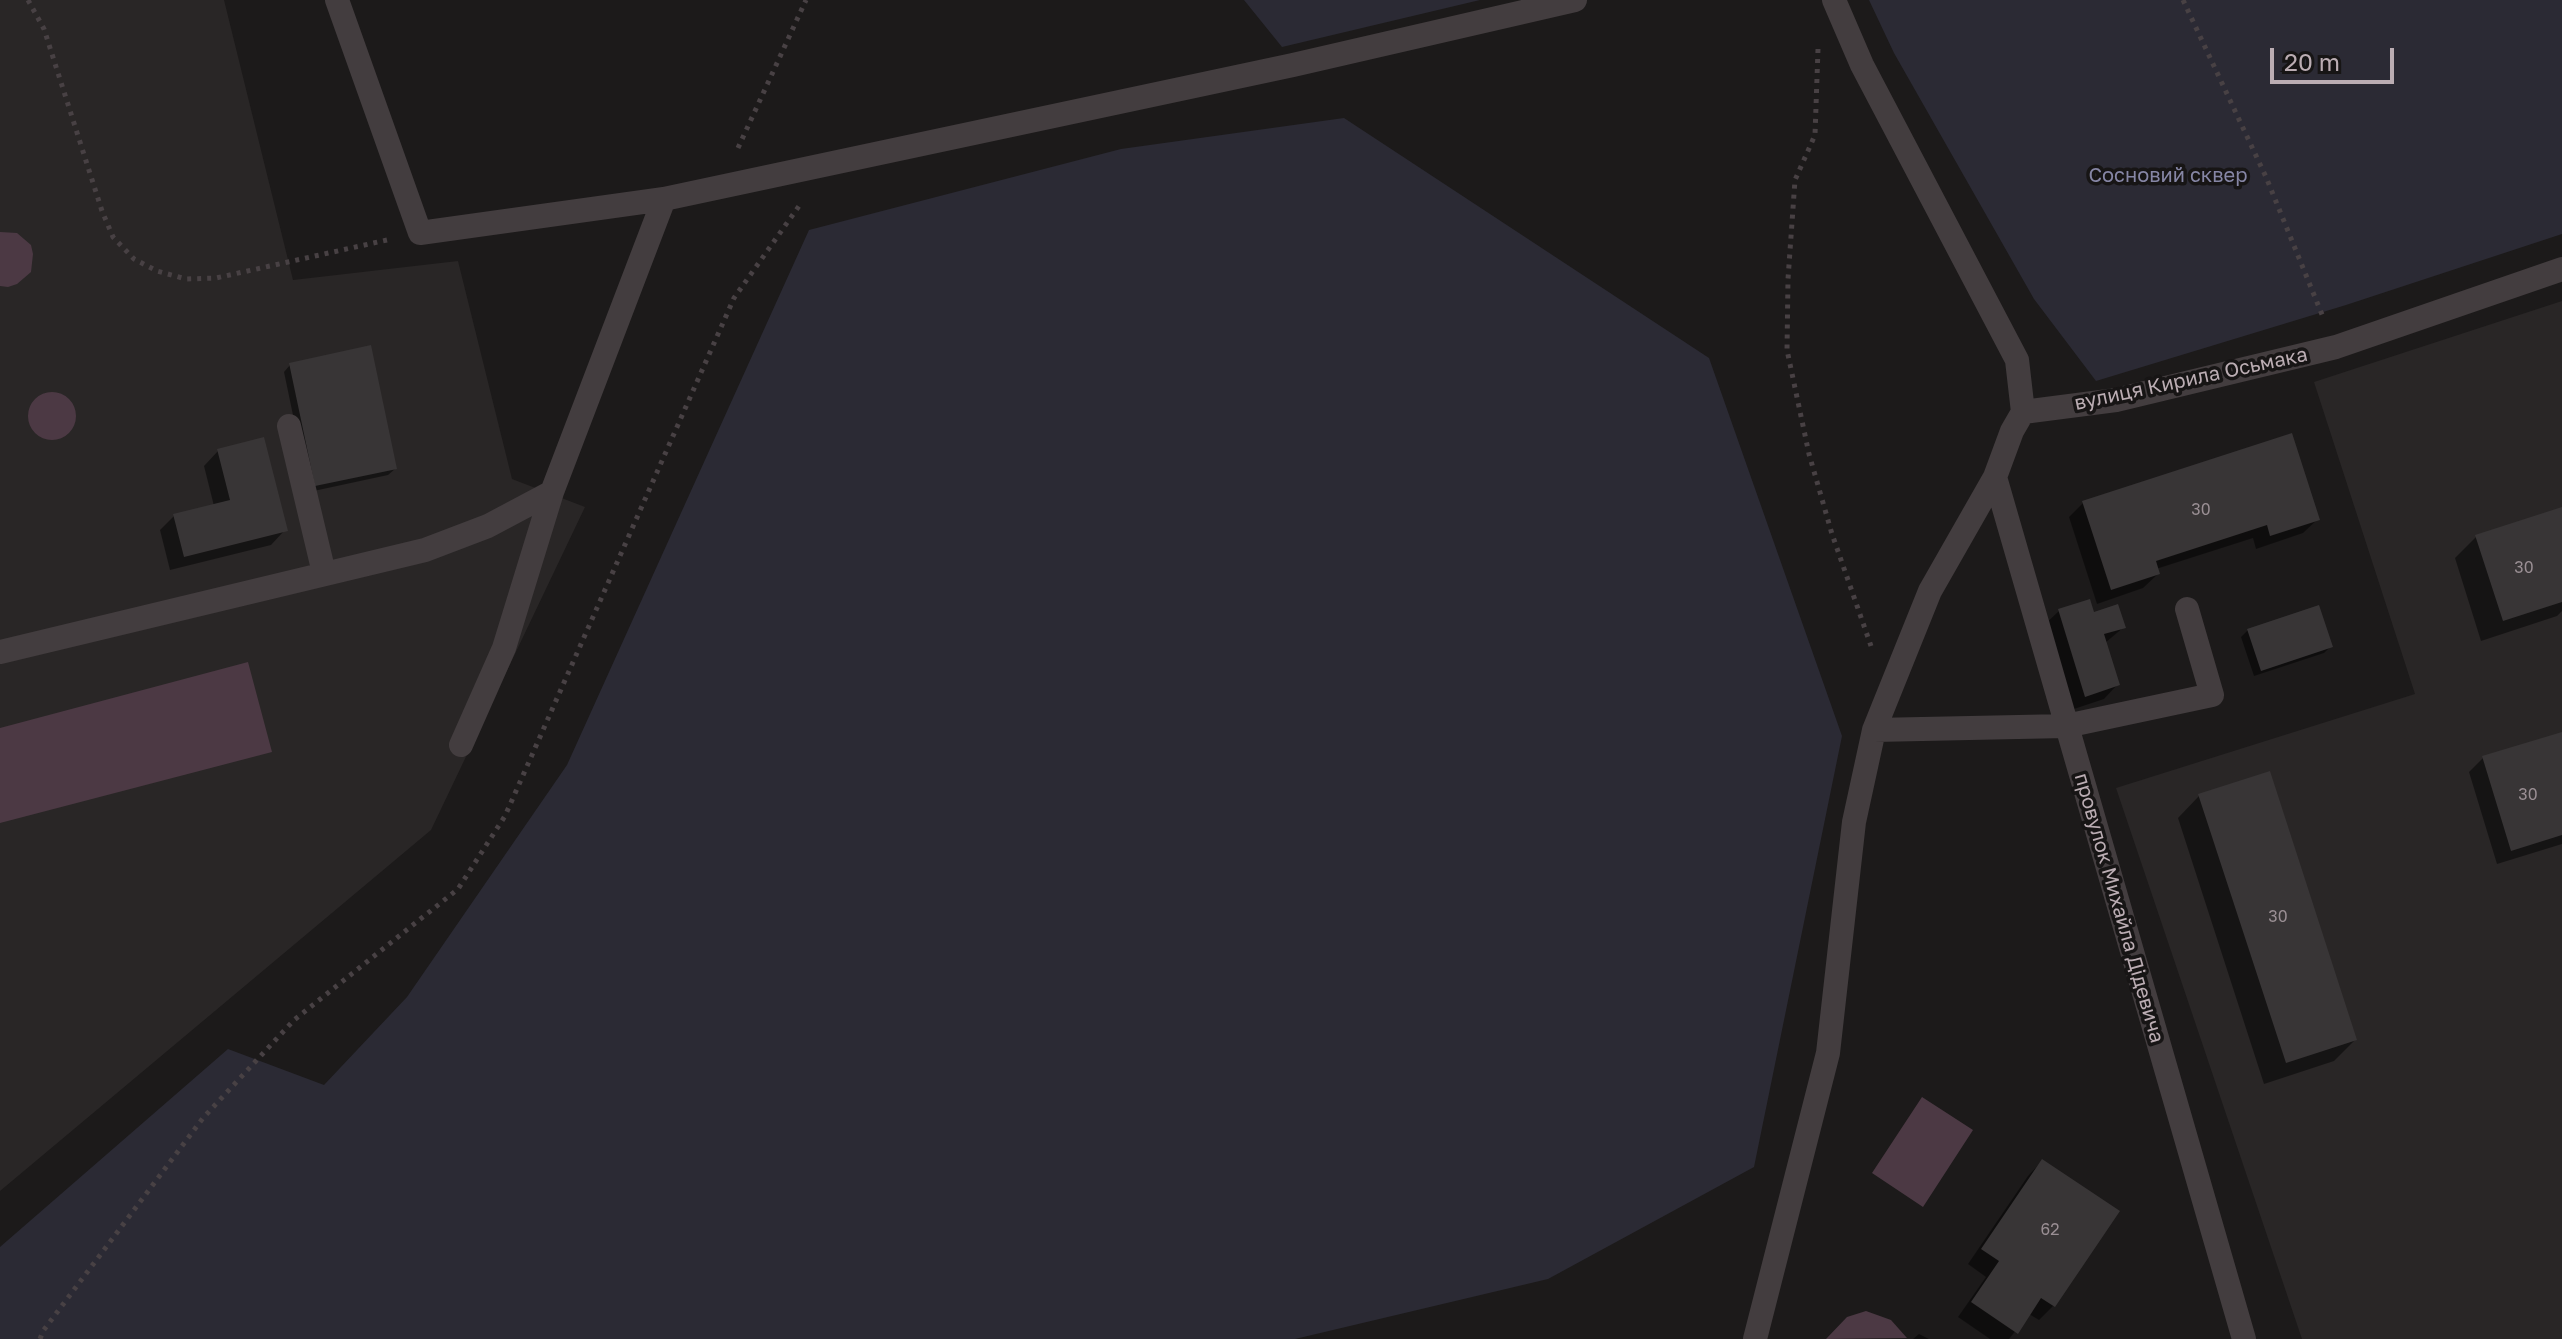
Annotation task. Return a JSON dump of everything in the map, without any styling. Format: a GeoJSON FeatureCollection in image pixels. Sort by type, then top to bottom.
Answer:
{"type":"FeatureCollection","features":[{"type":"Feature","properties":{"kind":"street"},"geometry":{"type":"LineString","coordinates":[[337,0],[420,233],[664,199],[1293,65],[1575,0]]}},
{"type":"Feature","properties":{"kind":"street"},"geometry":{"type":"LineString","coordinates":[[1755,1339],[1828,1053],[1854,822],[1874,730],[1930,591],[1995,477],[2012,431],[2023,412],[2017,360],[1862,65],[1834,0]]}},
{"type":"Feature","properties":{"kind":"street"},"geometry":{"type":"LineString","coordinates":[[461,745],[504,648],[552,492],[664,199]]}},
{"type":"Feature","properties":{"kind":"street","name":"вулиця Кирила Осьмака"},"geometry":{"type":"LineString","coordinates":[[2023,412],[2116,400],[2336,347],[2562,269]]}},
{"type":"Feature","properties":{"kind":"street"},"geometry":{"type":"LineString","coordinates":[[289,426],[324,573]]}},
{"type":"Feature","properties":{"kind":"street","name":"провулок Михайла Дідевича"},"geometry":{"type":"LineString","coordinates":[[1995,477],[2244,1339]]}},
{"type":"Feature","properties":{"kind":"street"},"geometry":{"type":"LineString","coordinates":[[0,652],[425,550],[488,526],[552,492]]}},
{"type":"Feature","properties":{"kind":"street"},"geometry":{"type":"LineString","coordinates":[[1874,730],[2066,726],[2212,695],[2187,609]]}},
{"type":"Feature","properties":{"kind":"path"},"geometry":{"type":"LineString","coordinates":[[28,0],[44,29],[102,211],[113,237],[134,259],[157,271],[186,279],[216,278],[420,233]]}},
{"type":"Feature","properties":{"kind":"path"},"geometry":{"type":"LineString","coordinates":[[724,186],[806,0]]}},
{"type":"Feature","properties":{"kind":"path"},"geometry":{"type":"LineString","coordinates":[[2183,0],[2266,177],[2336,347]]}},
{"type":"Feature","properties":{"kind":"path"},"geometry":{"type":"LineString","coordinates":[[1819,39],[1815,135],[1795,180],[1787,350],[1809,454],[1832,534],[1888,695]]}},
{"type":"Feature","properties":{"kind":"shaded area"},"geometry":{"type":"Polygon","coordinates":[[[0,0],[224,0],[293,280],[458,261],[512,479],[585,507],[431,830],[0,1191],[0,0]]]}},
{"type":"Feature","properties":{"kind":"shaded area"},"geometry":{"type":"Polygon","coordinates":[[[0,232],[17,233],[31,245],[33,254],[31,272],[17,284],[8,287],[0,286],[0,232]]]}},
{"type":"Feature","properties":{"kind":"shaded area"},"geometry":{"type":"Polygon","coordinates":[[[2562,301],[2562,1339],[2302,1339],[2116,788],[2415,694],[2314,382],[2562,301]]]}},
{"type":"Feature","properties":{"kind":"shaded area"},"geometry":{"type":"Polygon","coordinates":[[[52,392],[69,399],[76,416],[69,433],[52,440],[35,433],[28,416],[35,399],[52,392]]]}},
{"type":"Feature","properties":{"kind":"shaded area"},"geometry":{"type":"Polygon","coordinates":[[[248,662],[272,752],[0,823],[0,728],[248,662]]]}},
{"type":"Feature","properties":{"kind":"shaded area"},"geometry":{"type":"Polygon","coordinates":[[[1922,1097],[1973,1130],[1923,1207],[1872,1173],[1922,1097]]]}},
{"type":"Feature","properties":{"kind":"shaded area"},"geometry":{"type":"Polygon","coordinates":[[[1866,1311],[1891,1320],[1907,1338],[1826,1339],[1847,1317],[1866,1311]]]}},
{"type":"Feature","properties":{"kind":"green space"},"geometry":{"type":"Polygon","coordinates":[[[1244,0],[1480,0],[1282,47],[1244,0]]]}},
{"type":"Feature","properties":{"kind":"green space","name":"Сосновий сквер"},"geometry":{"type":"Polygon","coordinates":[[[1869,0],[2562,0],[2562,234],[2346,305],[2096,381],[2034,299],[1894,53],[1869,0]]]}},
{"type":"Feature","properties":{"kind":"green space"},"geometry":{"type":"Polygon","coordinates":[[[1344,118],[1709,358],[1842,736],[1754,1167],[1548,1279],[1295,1339],[0,1339],[0,1247],[228,1049],[324,1085],[407,997],[567,765],[809,230],[1121,149],[1344,118]]]}},
{"type":"Feature","properties":{"kind":"building"},"geometry":{"type":"Polygon","coordinates":[[[371,345],[397,469],[315,486],[289,363],[371,345]]]}},
{"type":"Feature","properties":{"kind":"building"},"geometry":{"type":"Polygon","coordinates":[[[2292,433],[2320,520],[2270,536],[2267,525],[2156,561],[2160,574],[2111,590],[2082,501],[2292,433]]]}},
{"type":"Feature","properties":{"kind":"building"},"geometry":{"type":"Polygon","coordinates":[[[264,437],[288,531],[184,557],[173,514],[230,500],[217,449],[264,437]]]}},
{"type":"Feature","properties":{"kind":"building"},"geometry":{"type":"Polygon","coordinates":[[[2562,507],[2562,602],[2503,621],[2475,535],[2562,507]]]}},
{"type":"Feature","properties":{"kind":"building"},"geometry":{"type":"Polygon","coordinates":[[[2090,599],[2094,612],[2118,604],[2126,628],[2104,634],[2120,685],[2085,697],[2058,609],[2090,599]]]}},
{"type":"Feature","properties":{"kind":"building"},"geometry":{"type":"Polygon","coordinates":[[[2319,605],[2333,647],[2261,671],[2247,629],[2319,605]]]}},
{"type":"Feature","properties":{"kind":"building"},"geometry":{"type":"Polygon","coordinates":[[[2562,732],[2562,835],[2511,851],[2482,756],[2562,732]]]}},
{"type":"Feature","properties":{"kind":"building"},"geometry":{"type":"Polygon","coordinates":[[[2270,771],[2357,1040],[2286,1063],[2198,794],[2270,771]]]}},
{"type":"Feature","properties":{"kind":"building"},"geometry":{"type":"Polygon","coordinates":[[[2042,1159],[2120,1211],[2055,1307],[2041,1298],[2018,1334],[1971,1302],[1999,1261],[1981,1249],[2042,1159]]]}}]}
